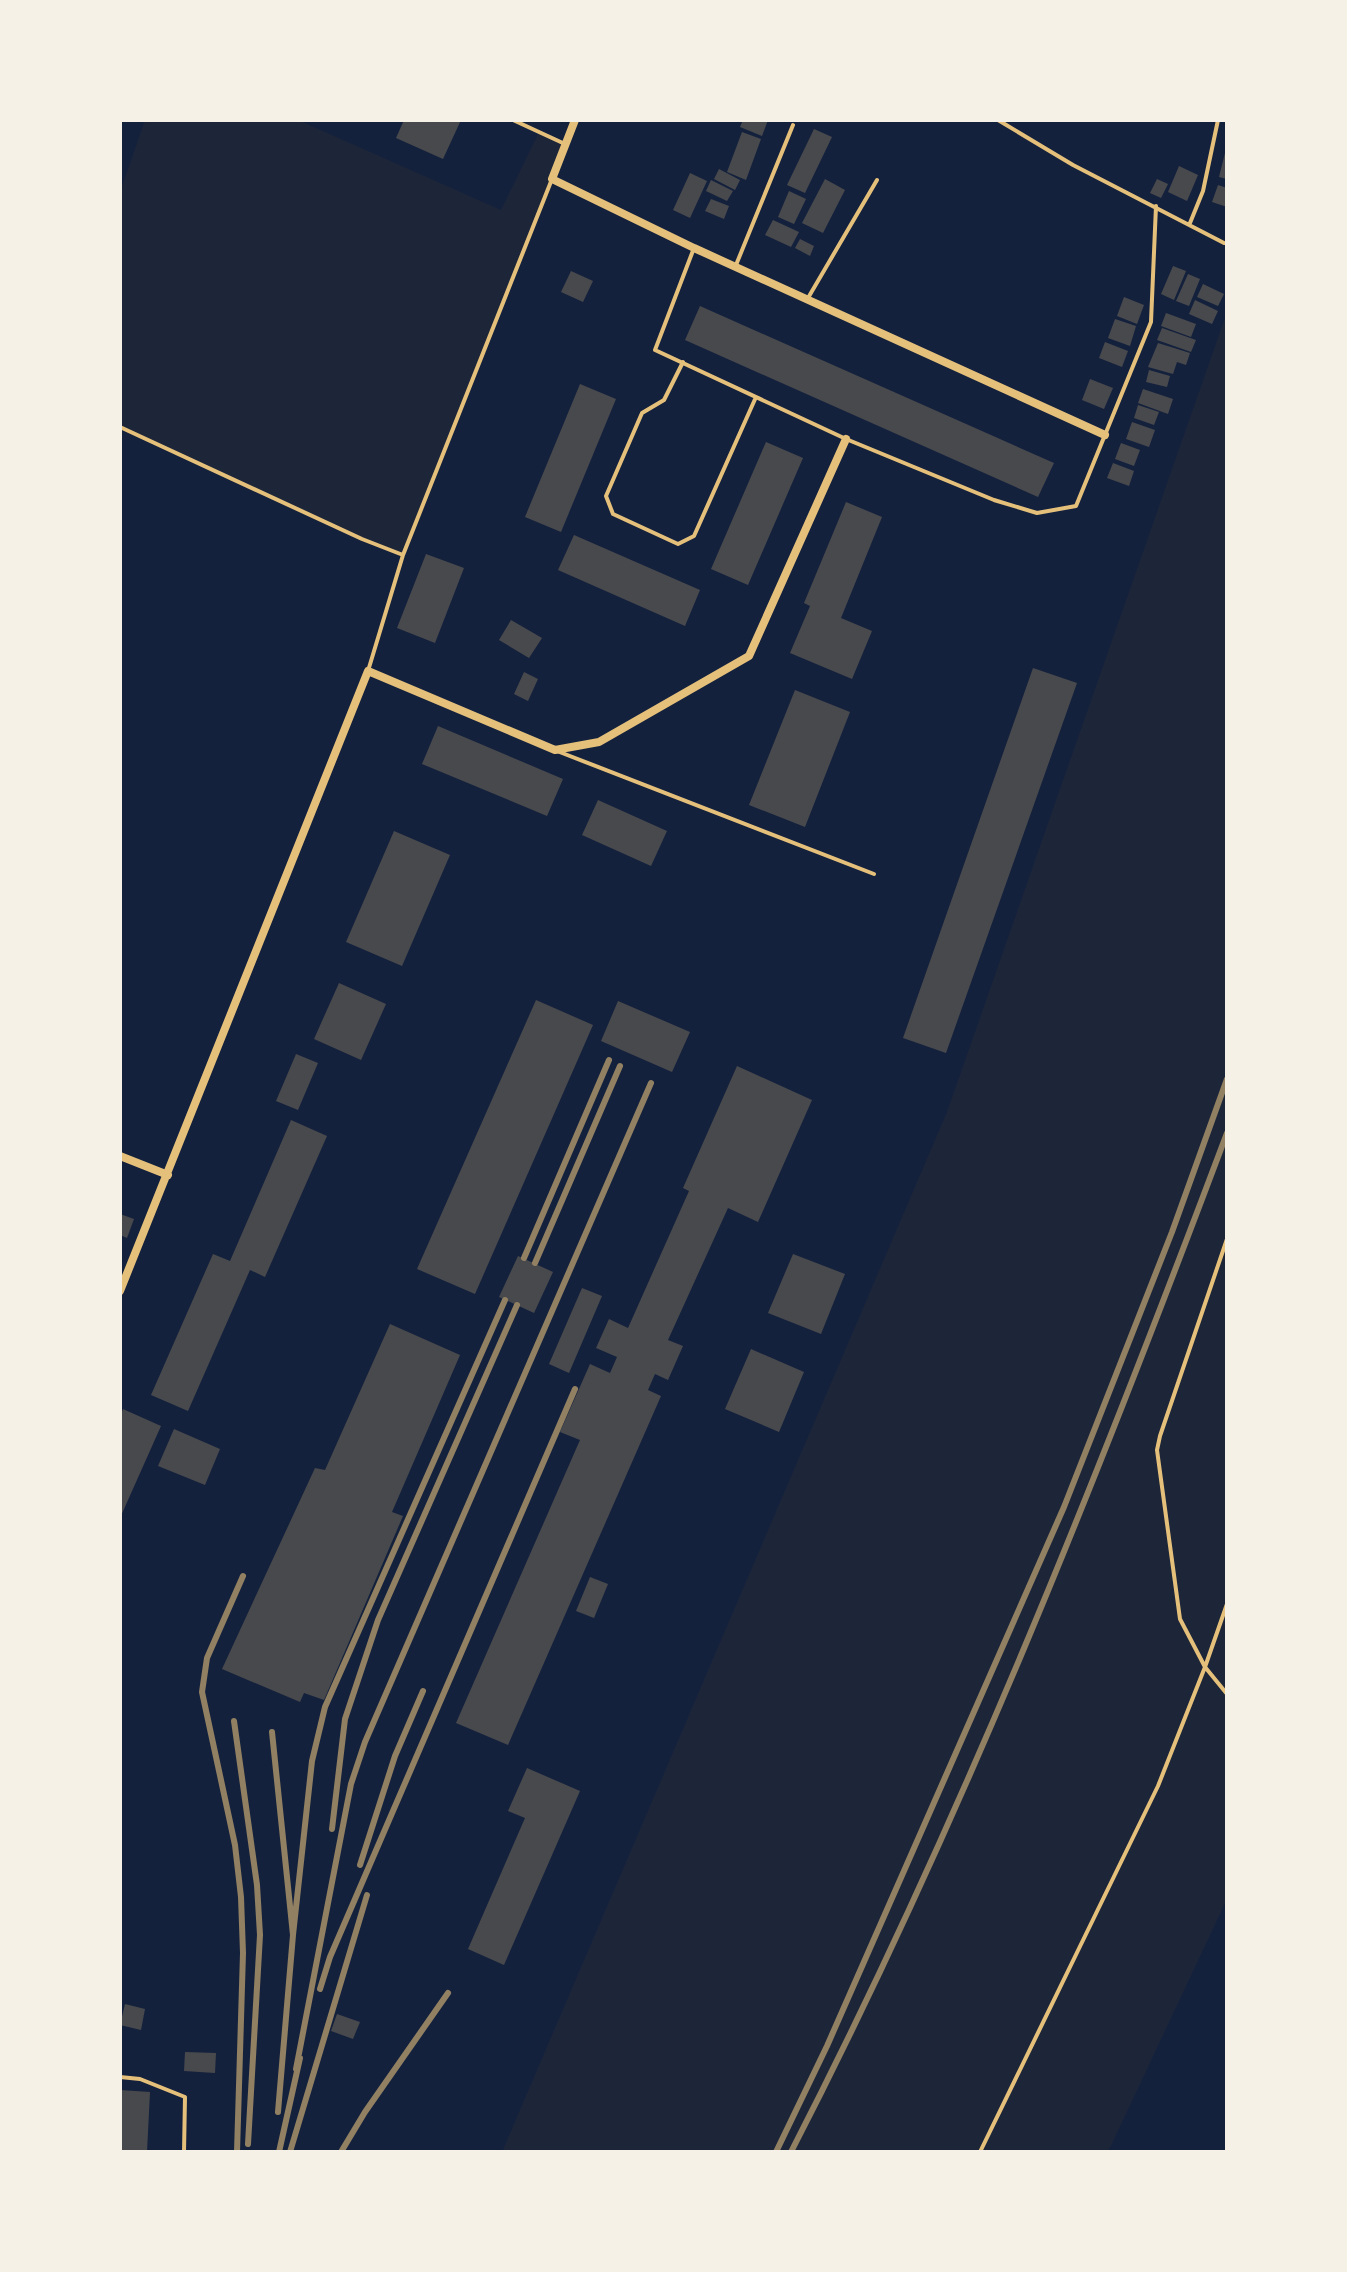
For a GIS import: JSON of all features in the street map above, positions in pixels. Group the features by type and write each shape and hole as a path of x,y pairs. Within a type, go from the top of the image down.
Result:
{"street":[{"path":"575,120 552,179 735,267 1105,435"},
{"path":"120,1291 368,671 555,750 599,742 749,656 846,439"},
{"path":"120,1156 168,1175"}],"lane":[{"path":"513,120 565,144"},
{"path":"998,120 1073,165 1224,243"},
{"path":"1190,223 1203,191 1218,120"},
{"path":"735,267 793,125"},
{"path":"368,671 403,555 552,179"},
{"path":"807,300 877,180"},
{"path":"694,248 655,350 846,439 994,500 1037,513 1076,506 1151,322 1156,206"},
{"path":"683,362 664,400 642,413 606,496 613,514 678,544 694,536 756,397"},
{"path":"120,427 403,555"},
{"path":"555,750 874,874"},
{"path":"120,2077 140,2079 185,2097 184,2152"}],"path":[{"path":"1227,1239 1157,1450 1180,1619 1205,1667 1227,1694"},
{"path":"980,2152 1158,1786 1227,1604"}],"shaded area":[{"path":"145,120 298,120 501,210 539,132 565,144 403,555 120,427 120,192"},
{"path":"1227,312 1227,1899 1108,2152 502,2152 947,1112"}],"building":[{"path":"404,120 461,120 443,159 396,138"},
{"path":"743,120 768,120 762,136 740,127"},
{"path":"814,129 832,137 805,193 787,185"},
{"path":"742,132 761,139 746,180 727,172"},
{"path":"1227,154 1227,179 1219,177"},
{"path":"1179,166 1198,175 1187,201 1168,192"},
{"path":"719,169 740,180 735,190 714,179"},
{"path":"690,173 707,181 690,218 673,210"},
{"path":"825,179 845,190 823,233 802,223"},
{"path":"1157,179 1168,184 1161,198 1150,193"},
{"path":"711,180 733,191 727,201 706,191"},
{"path":"1218,185 1227,188 1227,207 1212,202"},
{"path":"789,191 806,199 794,224 778,217"},
{"path":"711,199 729,206 724,219 705,211"},
{"path":"773,220 799,232 791,247 765,235"},
{"path":"800,239 814,246 810,256 795,248"},
{"path":"1173,266 1186,271 1174,300 1161,294"},
{"path":"571,271 593,281 583,302 561,292"},
{"path":"1188,274 1200,279 1189,306 1176,301"},
{"path":"1203,284 1224,294 1218,306 1197,297"},
{"path":"1124,297 1144,305 1137,324 1117,316"},
{"path":"1195,300 1218,311 1212,324 1189,314"},
{"path":"700,306 1054,463 1038,497 685,340"},
{"path":"1166,313 1196,324 1191,337 1161,326"},
{"path":"1115,319 1136,326 1130,346 1108,338"},
{"path":"1162,328 1196,340 1191,352 1157,340"},
{"path":"1105,342 1128,351 1122,367 1099,358"},
{"path":"1158,343 1190,353 1186,365 1177,362 1173,374 1148,367"},
{"path":"1149,370 1170,376 1167,387 1146,382"},
{"path":"1090,379 1113,388 1104,409 1082,400"},
{"path":"580,384 616,399 561,532 525,517"},
{"path":"1143,389 1173,399 1168,414 1138,403"},
{"path":"1138,405 1159,412 1154,425 1134,418"},
{"path":"1132,422 1155,430 1149,447 1126,439"},
{"path":"766,442 803,458 748,585 711,569"},
{"path":"1121,443 1140,450 1134,466 1115,459"},
{"path":"1113,463 1134,471 1129,486 1107,478"},
{"path":"846,502 882,517 841,618 872,631 852,679 790,653 810,606 804,603"},
{"path":"574,535 700,590 685,626 558,570"},
{"path":"426,554 464,568 435,643 397,628"},
{"path":"511,620 542,638 529,658 499,640"},
{"path":"1033,668 1077,683 946,1053 903,1038"},
{"path":"524,672 538,679 528,701 514,694"},
{"path":"795,690 850,712 805,827 749,805"},
{"path":"438,726 563,779 547,816 422,764"},
{"path":"598,800 667,831 651,866 582,835"},
{"path":"394,831 450,855 402,966 346,942"},
{"path":"339,983 386,1004 361,1060 314,1039"},
{"path":"536,1000 593,1025 475,1294 417,1269"},
{"path":"618,1001 690,1032 672,1072 601,1041"},
{"path":"296,1054 318,1063 298,1110 276,1101"},
{"path":"737,1066 812,1100 758,1222 728,1208 668,1340 683,1346 668,1380 655,1374 648,1390 661,1396 508,1745 456,1723 580,1440 560,1432 590,1364 610,1373 617,1357 596,1348 609,1319 628,1328 689,1191 683,1188"},
{"path":"291,1120 327,1136 265,1277 250,1270 188,1411 151,1395 213,1254 230,1261"},
{"path":"120,1214 134,1219 127,1238 120,1235"},
{"path":"793,1254 845,1274 821,1334 768,1313"},
{"path":"518,1256 553,1272 534,1313 499,1297"},
{"path":"582,1288 602,1296 569,1373 549,1364"},
{"path":"390,1324 460,1355 392,1512 403,1516 324,1700 304,1693 300,1702 222,1669 315,1468 325,1470"},
{"path":"751,1349 804,1372 779,1432 725,1409"},
{"path":"123,1409 161,1426 120,1518 120,1417"},
{"path":"174,1429 220,1449 205,1485 158,1466"},
{"path":"590,1577 608,1584 594,1618 576,1611"},
{"path":"527,1768 580,1791 504,1965 468,1949 525,1818 508,1811"},
{"path":"125,2004 145,2009 141,2030 120,2025"},
{"path":"337,2014 360,2022 353,2039 331,2031"},
{"path":"185,2052 216,2053 215,2073 184,2071"},
{"path":"120,2090 150,2092 147,2152 120,2152"}],"railway":[{"path":"524,1258 609,1060"},
{"path":"535,1263 620,1066"},
{"path":"776,2152 827,2046 1064,1507 1172,1232 1227,1079"},
{"path":"296,2069 351,1784 365,1742 651,1083"},
{"path":"791,2152 912,1903 1024,1649 1128,1392 1227,1133"},
{"path":"293,1935 312,1761 325,1707 505,1300"},
{"path":"332,1829 345,1719 378,1620 517,1305"},
{"path":"320,1989 330,1957 575,1389"},
{"path":"237,2152 243,1953 241,1897 235,1845 202,1692 207,1658 243,1576"},
{"path":"360,1865 395,1756 423,1691"},
{"path":"234,1721 257,1885 260,1935 248,2144"},
{"path":"272,1732 293,1935 278,2112"},
{"path":"290,2152 367,1895"},
{"path":"341,2152 365,2112 448,1993"},
{"path":"279,2152 300,2058"}]}
